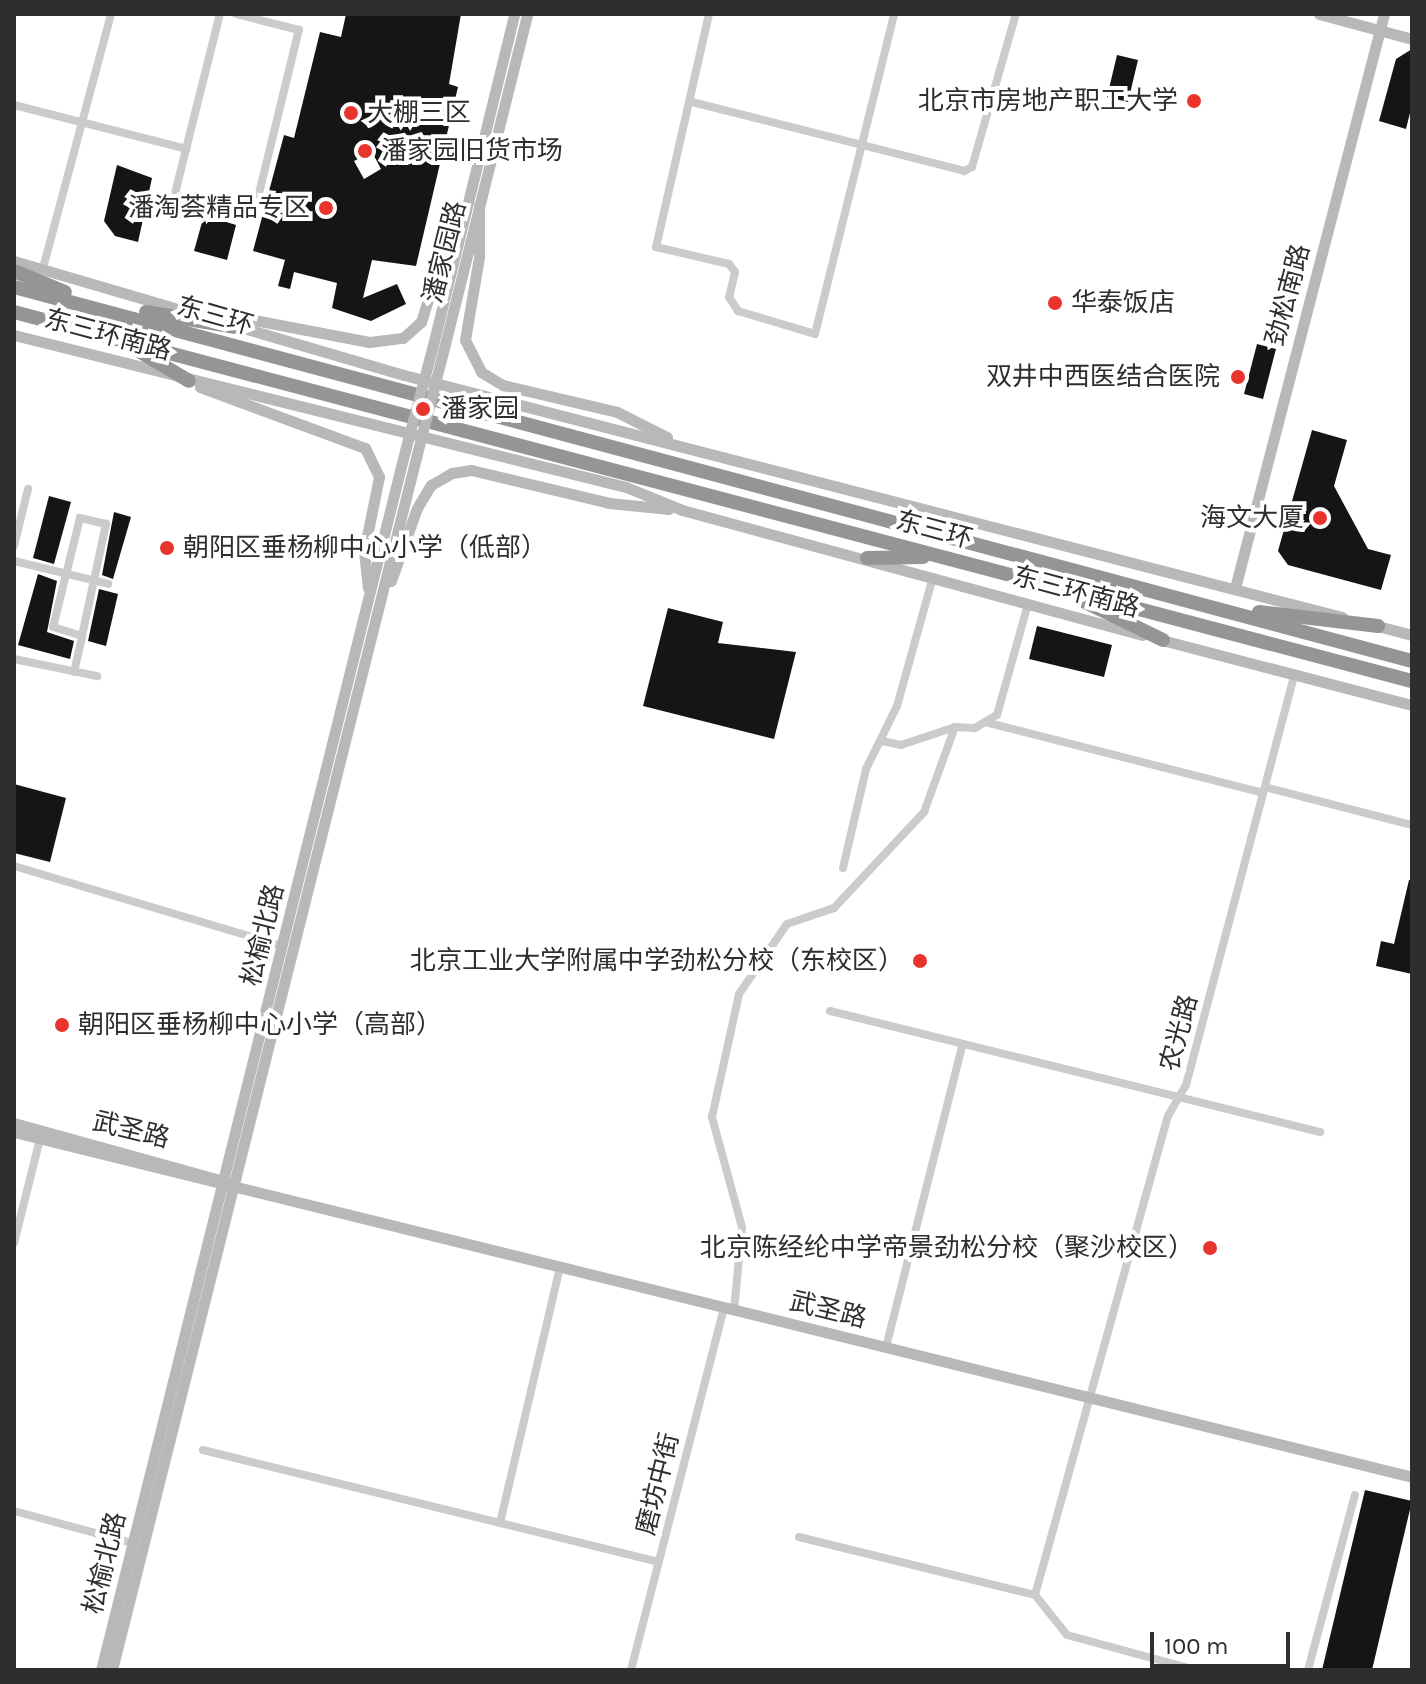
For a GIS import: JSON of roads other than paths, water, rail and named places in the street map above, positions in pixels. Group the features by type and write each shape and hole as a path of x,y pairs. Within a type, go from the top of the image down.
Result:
{"highway":[{"path":"14,271 86,304"},
{"name":"东三环","path":"14,287 86,304 402,395 1412,661"},
{"path":"118,313 137,310 236,327"},
{"name":"东三环","path":"14,312 1412,681"},
{"path":"14,319 55,323"},
{"path":"114,337 189,381"},
{"path":"867,558 939,556"},
{"path":"1054,586 1163,640"},
{"path":"1208,606 1378,626"}],"street":[{"path":"43,268 111,14"},
{"path":"220,14 174,198 253,218 299,30 236,14"},
{"name":"潘家园路","path":"438,351 466,211 514,14"},
{"name":"潘家园路","path":"438,351 527,14"},
{"path":"709,14 692,102 656,247 729,264 735,272 729,297 738,311 815,334 894,14"},
{"path":"692,102 955,170 972,167 1016,14"},
{"path":"1319,14 1412,39"},
{"name":"劲松南路","path":"1235,588 1384,14"},
{"path":"14,105 186,149"},
{"path":"479,205 479,257 465,340 481,372 503,385 617,412 686,446"},
{"path":"202,312 263,317 369,342 403,338 421,322 444,248 466,211"},
{"name":"东三环南路","path":"14,261 202,312 236,327 1412,635"},
{"name":"东三环南路","path":"14,335 189,381"},
{"name":"松榆北路","path":"101,1670 228,1183 438,351"},
{"path":"189,381 626,487 682,510"},
{"path":"189,381 221,400 335,432 365,448 379,477 364,551 375,597"},
{"path":"375,597 402,559 417,508 431,485 452,473 471,470 609,503 682,510"},
{"path":"14,546 28,489"},
{"name":"东三环南路","path":"682,510 1412,705"},
{"path":"74,672 82,636 106,524 80,518 53,627 82,636"},
{"path":"14,561 108,584"},
{"path":"843,868 866,769 882,741 933,577"},
{"name":"松榆北路","path":"112,1670 283,946 375,597"},
{"path":"882,741 901,745 955,727 985,722 997,715 1028,604"},
{"path":"14,659 97,676"},
{"name":"农光路","path":"1035,1595 1177,1101 1294,675"},
{"path":"985,722 1412,825"},
{"name":"磨坊中街","path":"631,1670 729,1308 742,1227 712,1117 739,994 787,924 834,908 924,812 955,727"},
{"path":"14,866 283,946"},
{"path":"830,1011 1177,1101 1320,1132"},
{"path":"886,1347 962,1046"},
{"name":"武圣路","path":"14,1123 228,1183"},
{"name":"武圣路","path":"14,1132 1412,1477"},
{"path":"14,1243 40,1139"},
{"path":"500,1523 560,1267"},
{"path":"203,1450 658,1562"},
{"path":"1308,1670 1355,1495"},
{"path":"14,1511 133,1543"},
{"path":"799,1537 1035,1595 1067,1635 1196,1670"}],"place":[{"name":"北京市房地产职工大学","path":"1194,101"},
{"name":"大棚三区","path":"351,113"},
{"name":"潘家园旧货市场","path":"365,151"},
{"name":"潘淘荟精品专区","path":"326,208"},
{"name":"华泰饭店","path":"1055,303"},
{"name":"双井中西医结合医院","path":"1238,377"},
{"name":"潘家园","path":"423,409"},
{"name":"海文大厦","path":"1320,518"},
{"name":"朝阳区垂杨柳中心小学（低部）","path":"167,548"},
{"name":"北京工业大学附属中学劲松分校（东校区）","path":"920,961"},
{"name":"朝阳区垂杨柳中心小学（高部）","path":"62,1025"},
{"name":"北京陈经纶中学帝景劲松分校（聚沙校区）","path":"1210,1248"}]}
